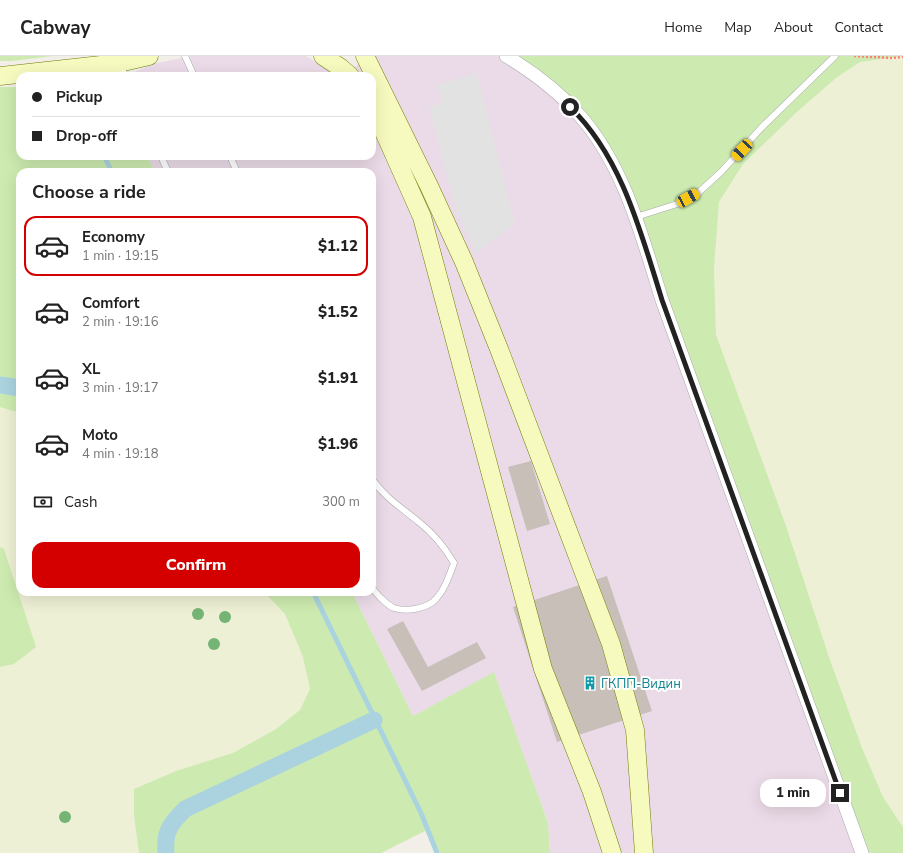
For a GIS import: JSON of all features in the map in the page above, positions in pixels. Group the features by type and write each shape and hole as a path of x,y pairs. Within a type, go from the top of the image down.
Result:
{"street":[{"path":"70,72 122,69 149,56"},
{"path":"322,56 346,72"},
{"path":"365,56 373,72"},
{"path":"506,56 548,85 581,117 603,148 636,217 662,300 862,853"},
{"path":"0,76 16,75"},
{"path":"376,78 429,186 464,262 499,349 611,644 635,730 644,853"},
{"path":"376,114 422,217 543,670 592,792 612,853"}],"lane":[{"path":"186,56 192,72"},
{"path":"636,217 677,204 699,192 721,172 762,128 836,56"},
{"path":"376,486 397,506 421,523 443,545 454,563 446,584 435,600 416,609 394,608 376,594"}],"path":[{"path":"854,56 892,58 903,57"}],"shaded area":[{"path":"191,56 306,56 331,72 135,72 152,64"},
{"path":"365,56 506,56 581,117 617,175 862,853 550,853 548,823 494,673 413,716 354,596 376,596 376,168 153,168 149,160 376,160 376,72 348,72 366,59"},
{"path":"477,73 515,224 476,253 456,210 429,108 443,101 435,86"}],"green space":[{"path":"0,56 53,56 0,61"},
{"path":"506,56 903,56 860,62 836,78 798,111 743,164 719,202 714,268 716,335 785,523 829,657 862,748 883,797 903,827 903,853 862,853 636,217 581,117"},
{"path":"903,57 903,827 883,797 862,748 829,657 785,523 716,335 714,268 719,202 743,164 798,111 836,78 860,62"},
{"path":"0,87 16,87 16,160 149,160 153,168 16,168 16,412 0,407"},
{"path":"0,407 16,412 16,596 268,596 285,614 303,657 310,689 300,710 276,729 233,753 176,771 134,789 134,816 139,853 0,853"},
{"path":"0,547 4,549 16,586 16,596 19,596 36,647 14,664 0,667"},
{"path":"268,596 354,596 413,716 494,672 548,823 550,853 437,853 427,830 381,853 139,853 134,816 134,789 176,771 233,753 276,729 300,710 310,689 303,657 285,614"}],"building":[{"path":"531,461 550,524 527,531 508,467"},
{"name":"ГКПП-Видин","path":"607,576 652,711 557,742 513,607"},
{"path":"403,621 428,667 477,642 486,658 422,691 387,629"}],"waterway":[{"path":"106,160 110,168"},
{"path":"0,385 16,387"},
{"path":"315,596 421,813 437,853"},
{"path":"166,853 166,839 169,829 175,819 185,809 374,720"}],"place":[{"name":"ГКПП-Видин","path":"590,683"}],"route":[{"path":"570,107 581,117 603,148 636,217 662,300 840,793"}]}
